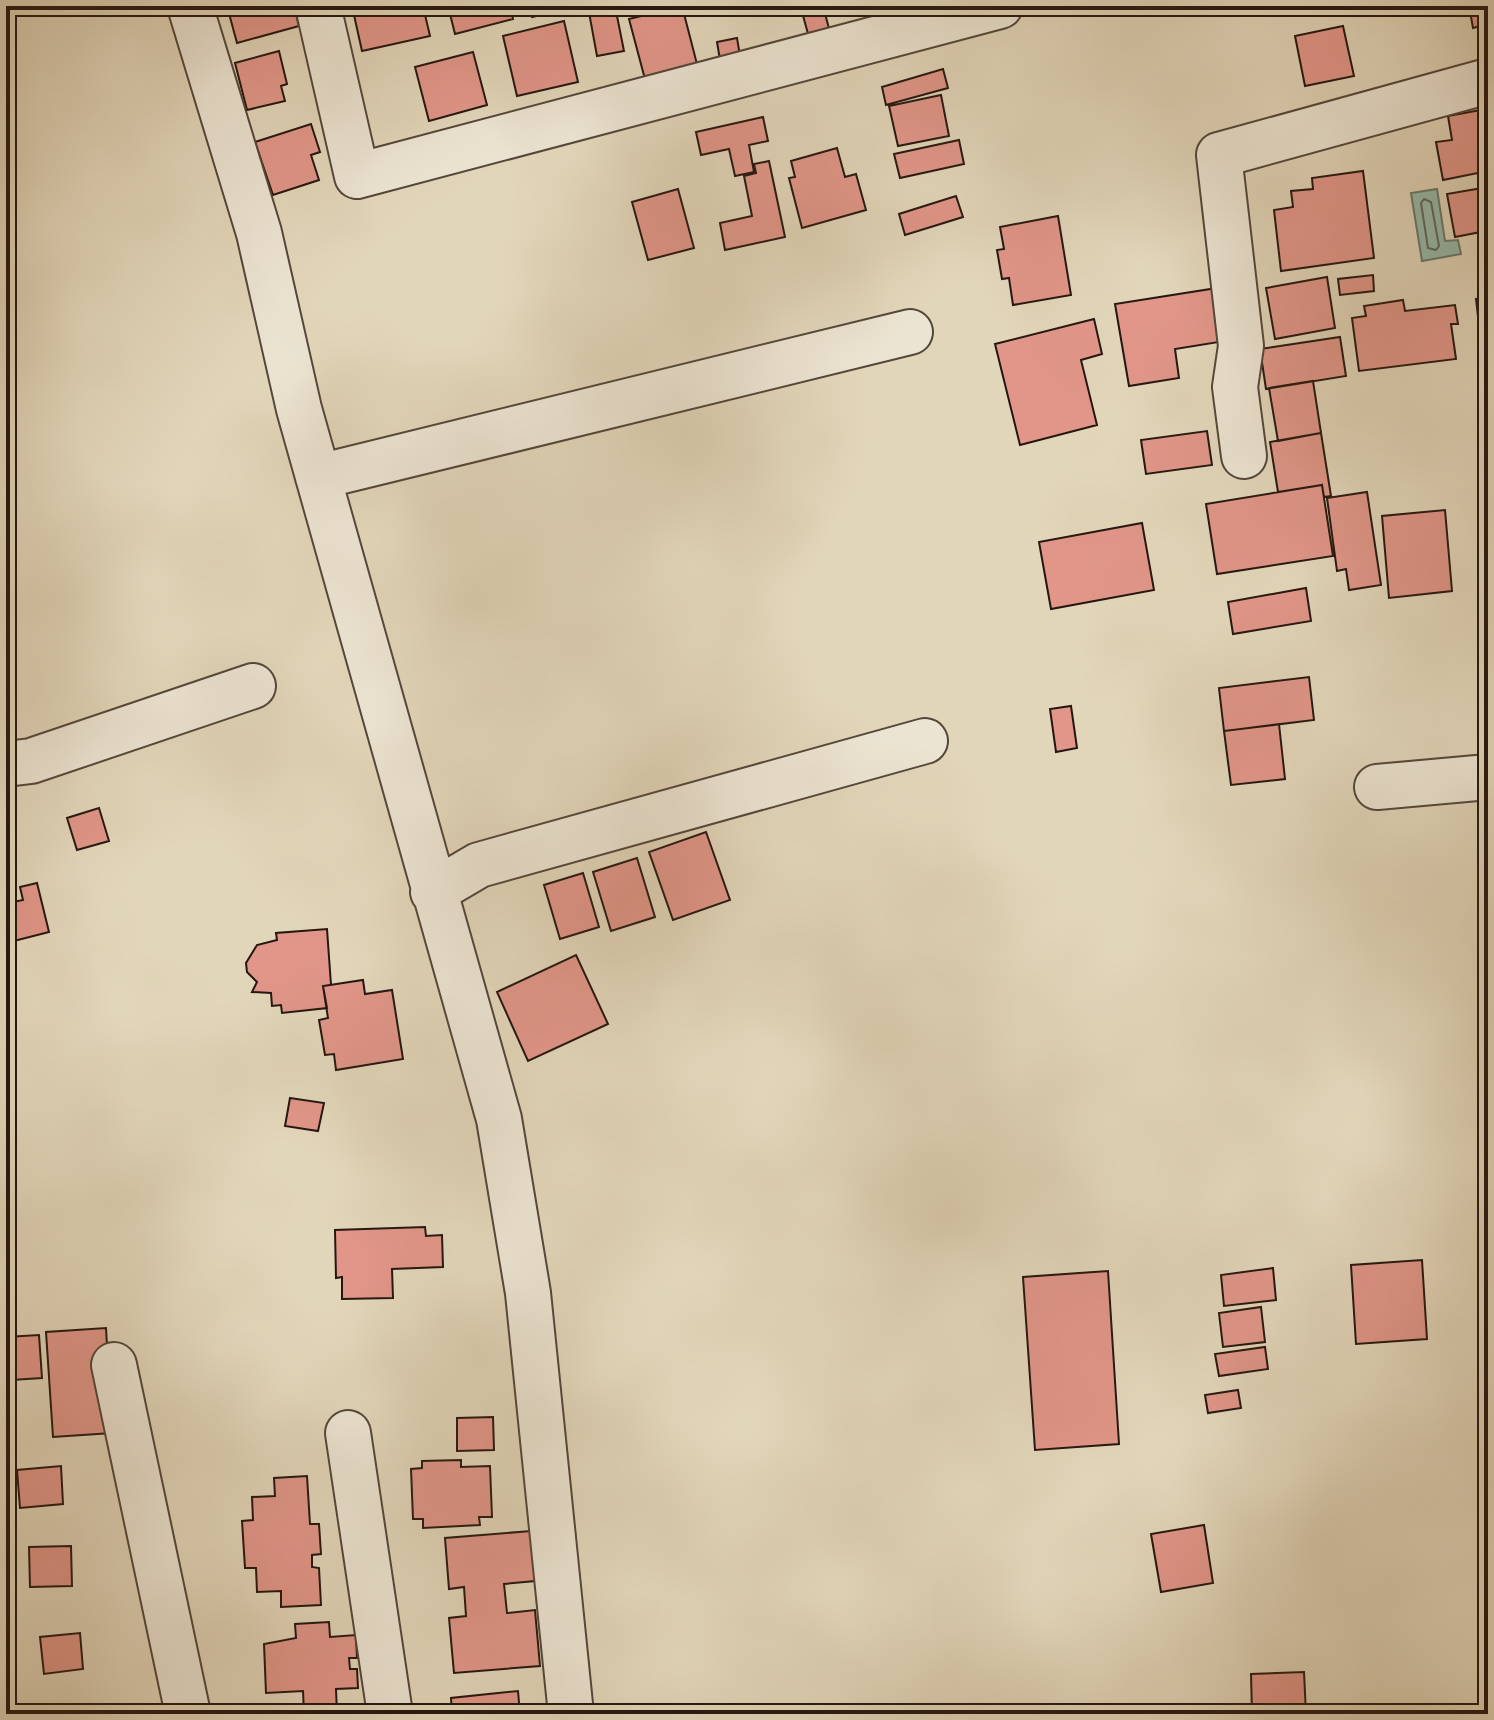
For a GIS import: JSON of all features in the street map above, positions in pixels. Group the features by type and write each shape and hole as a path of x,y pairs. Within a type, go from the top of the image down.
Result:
{"street":[{"path":"190,6 259,233 318,477 499,1119 528,1293 571,1714"},
{"path":"318,6 357,176 1000,6"},
{"path":"1244,456 1235,387 1241,346 1219,155 1488,81"},
{"path":"318,477 910,332"},
{"path":"6,764 31,761 253,686"},
{"path":"433,892 479,865 925,741"},
{"path":"1377,787 1488,777"},
{"path":"114,1365 188,1714"},
{"path":"348,1433 390,1714"}],"water":[{"path":"1437,189 1445,241 1458,240 1461,254 1422,261 1411,193"}],"building":[{"path":"227,6 294,6 299,26 237,43"},
{"path":"352,6 423,6 430,36 362,51"},
{"path":"448,6 510,6 513,19 455,34"},
{"path":"529,6 566,6 567,9 532,17"},
{"path":"615,6 624,51 597,56 588,7"},
{"path":"682,6 698,68 646,83 629,19"},
{"path":"823,6 831,36 810,41 802,12"},
{"path":"1469,6 1488,6 1488,39 1485,25 1473,28"},
{"path":"564,21 578,82 517,96 503,36"},
{"path":"1343,26 1354,76 1305,86 1295,36"},
{"path":"737,38 741,62 721,66 717,42"},
{"path":"279,51 287,84 281,86 285,101 247,110 235,63"},
{"path":"473,52 487,105 429,121 415,67"},
{"path":"943,69 948,88 886,105 882,87"},
{"path":"941,95 949,136 898,146 889,106"},
{"path":"1486,109 1488,171 1443,180 1436,142 1452,140 1448,116"},
{"path":"763,117 768,141 749,145 754,172 735,176 729,149 701,155 696,132"},
{"path":"311,124 320,152 311,155 319,180 273,195 255,142"},
{"path":"959,140 964,164 900,178 894,154"},
{"path":"837,148 845,177 856,174 866,210 802,228 789,178 795,177 791,161"},
{"path":"769,161 785,237 725,250 720,223 752,216 744,176 756,173 754,164"},
{"path":"1363,171 1374,258 1281,271 1274,210 1293,207 1291,191 1313,189 1312,178"},
{"path":"1488,187 1488,238 1486,231 1455,237 1447,194"},
{"path":"678,189 694,248 648,260 632,202"},
{"path":"956,196 963,217 905,235 899,214"},
{"path":"1058,216 1071,295 1013,305 1009,278 1002,279 997,250 1004,249 1000,227"},
{"path":"1373,275 1374,291 1340,295 1338,279"},
{"path":"1327,277 1335,328 1275,339 1266,288"},
{"path":"1217,288 1225,341 1175,349 1179,378 1129,386 1115,304"},
{"path":"1488,298 1488,352 1482,352 1476,299"},
{"path":"1403,300 1405,311 1455,305 1458,324 1451,324 1456,359 1359,371 1352,318 1366,316 1364,306"},
{"path":"1094,319 1102,354 1081,360 1097,425 1020,445 995,344"},
{"path":"1340,337 1346,376 1266,389 1260,349"},
{"path":"1313,381 1321,433 1278,441 1269,388"},
{"path":"1207,431 1212,465 1146,474 1141,440"},
{"path":"1321,433 1331,496 1324,497 1322,485 1278,492 1270,442"},
{"path":"1322,485 1333,556 1217,574 1206,504"},
{"path":"1367,492 1381,585 1349,590 1346,569 1337,571 1327,498"},
{"path":"1445,510 1452,591 1389,598 1382,516"},
{"path":"1142,523 1154,590 1051,609 1039,542"},
{"path":"1306,588 1311,621 1233,634 1228,602"},
{"path":"1309,677 1314,720 1224,731 1219,688"},
{"path":"1071,706 1077,748 1056,752 1050,709"},
{"path":"1279,724 1285,779 1231,785 1224,731"},
{"path":"99,808 109,841 77,850 67,818"},
{"path":"706,832 730,900 673,920 649,852"},
{"path":"637,858 655,917 611,931 593,872"},
{"path":"583,873 599,927 560,939 544,885"},
{"path":"37,883 49,932 10,942 6,916 16,914 13,902 23,900 20,887"},
{"path":"327,929 331,985 323,986 327,1008 282,1013 281,1005 272,1006 271,993 252,992 257,982 247,972 246,963 257,945 277,940 276,933"},
{"path":"576,955 608,1024 528,1061 497,992"},
{"path":"363,980 365,994 392,990 403,1059 336,1070 334,1054 325,1055 319,1020 328,1018 323,986"},
{"path":"290,1098 324,1103 318,1131 285,1126"},
{"path":"425,1227 426,1236 442,1235 443,1267 392,1269 393,1298 342,1299 342,1277 336,1278 335,1230"},
{"path":"1422,1260 1427,1339 1356,1344 1351,1265"},
{"path":"1273,1268 1276,1300 1224,1306 1221,1275"},
{"path":"1108,1271 1119,1444 1035,1450 1023,1277"},
{"path":"1261,1307 1265,1342 1223,1347 1219,1313"},
{"path":"106,1328 112,1433 53,1437 46,1332"},
{"path":"39,1335 42,1378 12,1380 12,1371 6,1371 6,1337"},
{"path":"1265,1347 1268,1369 1219,1376 1215,1354"},
{"path":"1238,1390 1241,1408 1208,1413 1205,1395"},
{"path":"493,1417 494,1450 457,1451 457,1418"},
{"path":"461,1460 461,1467 490,1466 492,1517 479,1517 480,1525 423,1528 423,1519 413,1519 411,1469 422,1468 422,1461"},
{"path":"61,1466 63,1504 20,1508 17,1470"},
{"path":"307,1476 310,1524 319,1524 321,1554 312,1555 312,1567 319,1568 321,1605 281,1607 281,1591 257,1592 256,1568 245,1568 242,1521 253,1520 252,1497 275,1496 274,1478"},
{"path":"1204,1525 1213,1583 1161,1592 1151,1534"},
{"path":"531,1531 535,1581 504,1584 507,1613 535,1610 540,1666 454,1673 449,1618 466,1616 464,1587 449,1589 445,1538"},
{"path":"71,1546 72,1586 30,1587 29,1547"},
{"path":"329,1622 330,1637 356,1635 357,1658 349,1658 350,1669 357,1669 358,1688 336,1689 337,1714 304,1714 303,1691 266,1693 264,1644 296,1638 295,1624"},
{"path":"80,1633 83,1669 44,1674 40,1637"},
{"path":"1304,1672 1306,1714 1252,1714 1251,1674"},
{"path":"518,1691 520,1714 452,1714 451,1698"},
{"path":"88,1709 89,1714 45,1714"}]}
